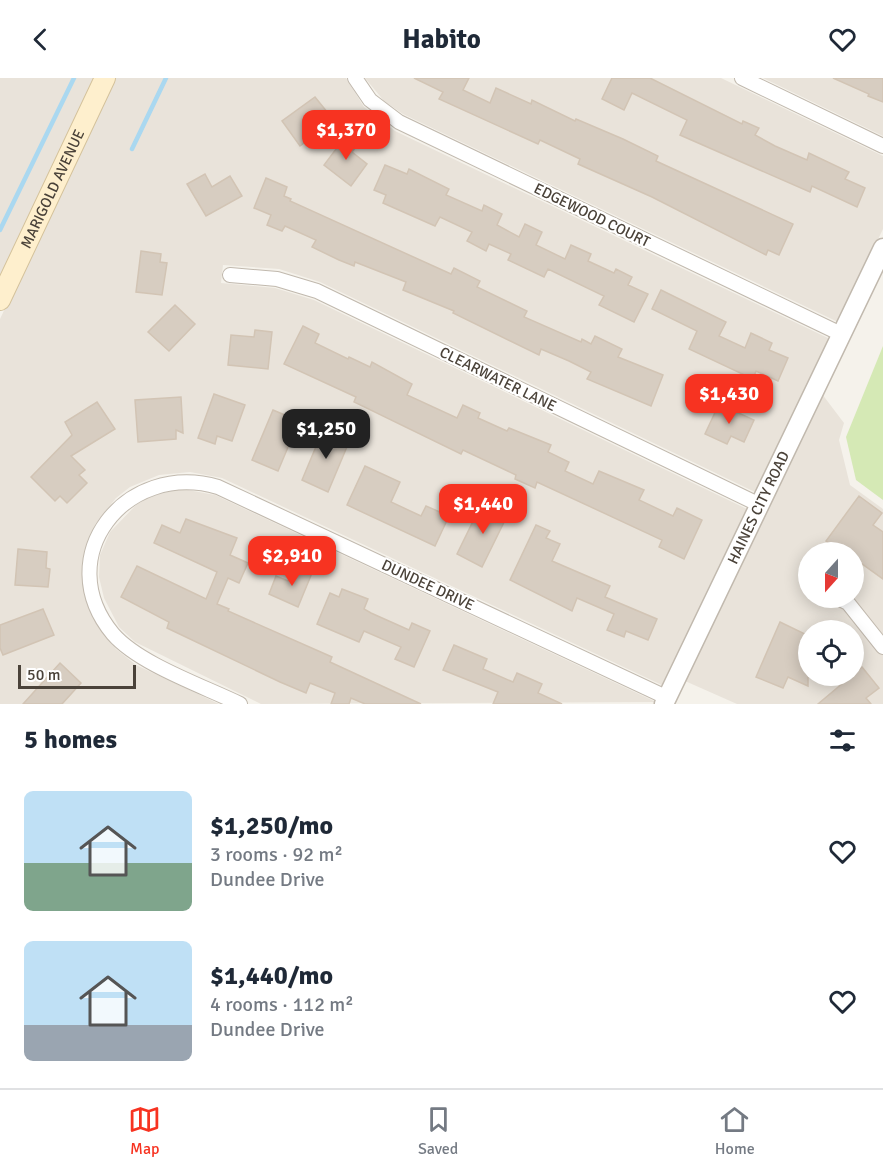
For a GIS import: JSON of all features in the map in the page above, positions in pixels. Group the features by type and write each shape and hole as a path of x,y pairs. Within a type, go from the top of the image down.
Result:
{"main road":[{"name":"MARIGOLD AVENUE","path":"0,300 105,78"}],"street":[{"name":"EDGEWOOD COURT","path":"355,78 370,100 399,122 841,334"},
{"path":"742,78 883,146"},
{"name":"HAINES CITY ROAD","path":"666,701 883,248"},
{"name":"CLEARWATER LANE","path":"230,275 277,279 317,291 760,505"},
{"name":"DUNDEE DRIVE","path":"240,704 140,656 113,633 100,613 91,578 92,554 96,540 103,527 122,504 146,489 175,481 197,482 218,487 666,701"},
{"path":"852,608 883,647"}],"shaded area":[{"path":"0,78 97,78 0,281"},
{"path":"115,78 346,78 364,107 395,131 830,339 757,493 320,282 279,269 223,265 221,283 275,288 314,300 749,510 664,686 222,478 190,472 159,475 130,487 116,498 96,523 89,538 84,552 83,580 93,618 116,649 136,665 219,704 0,704 0,319"},
{"path":"365,78 721,78 883,156 883,229 838,322 403,114 384,101"},
{"path":"763,78 883,78 883,136"},
{"path":"822,394 844,423 839,440 850,485 883,509 883,704 737,704 685,681"},
{"path":"175,490 215,495 656,702 261,704 135,642 119,627 104,598 99,577 100,555 110,532 137,504 149,497"}],"green space":[{"path":"883,346 883,500 856,480 846,437"}],"building":[{"path":"414,78 469,78 463,90 490,103 496,88 531,104 532,100 575,121 576,119 623,139 658,156 656,161 793,224 779,255 768,250 766,255 652,197 578,164 580,159 540,140 538,144 439,99 443,92"},
{"path":"612,78 650,78 742,124 743,121 759,128 755,135 775,146 807,160 809,153 849,172 845,179 865,188 857,207 812,186 810,192 680,135 687,120 632,93 624,110 602,99"},
{"path":"833,78 883,78 883,102 868,96 869,94"},
{"path":"315,97 328,113 319,119 325,127 300,146 282,121"},
{"path":"348,133 360,142 352,152 367,164 351,186 324,165"},
{"path":"385,165 407,174 409,169 449,189 446,195 482,211 484,205 502,214 497,225 519,237 525,224 542,232 536,245 565,259 571,245 591,254 588,261 614,273 616,269 632,277 628,285 648,294 634,322 599,305 604,296 548,269 544,277 508,260 511,254 489,244 486,251 467,241 472,232 440,217 435,226 383,203 386,195 374,190"},
{"path":"205,174 212,187 230,176 242,196 206,216 187,184"},
{"path":"266,178 287,187 284,196 291,199 290,201 451,274 454,268 480,281 477,287 527,311 524,317 581,342 582,339 591,344 595,336 622,349 618,357 663,375 651,406 587,379 591,372 569,361 541,349 539,355 453,313 454,311 403,290 406,282 355,262 354,266 339,260 312,247 316,240 285,226 282,231 267,225 271,215 254,208"},
{"path":"141,251 161,254 160,262 167,263 162,295 136,292"},
{"path":"661,290 726,322 719,336 745,348 751,333 772,343 769,350 788,358 778,381 756,371 753,379 689,349 697,331 652,309"},
{"path":"175,305 195,324 169,351 148,332"},
{"path":"303,326 319,334 315,343 370,367 372,362 412,384 407,395 457,418 463,405 480,413 478,418 507,431 509,428 551,445 548,452 569,462 565,471 593,484 599,471 644,490 639,500 673,516 677,508 702,520 684,559 659,547 662,540 537,482 535,488 515,479 516,475 463,450 461,454 354,402 356,397 284,364"},
{"path":"255,330 272,332 268,369 228,365 231,335 254,337"},
{"path":"214,394 245,405 232,441 217,436 215,444 198,438"},
{"path":"181,397 183,433 176,430 176,439 138,442 135,400"},
{"path":"97,402 115,429 71,456 85,470 79,475 87,483 67,503 60,496 55,501 31,477 72,435 65,422"},
{"path":"719,404 754,420 744,442 731,436 727,444 705,434"},
{"path":"273,410 299,421 278,471 252,460"},
{"path":"325,425 339,431 336,437 349,442 328,492 302,480"},
{"path":"365,466 400,482 391,502 421,516 426,506 449,516 435,546 347,505"},
{"path":"859,496 882,513 873,525 883,532 883,579 864,565 864,542 826,541"},
{"path":"481,505 495,512 498,507 509,512 482,567 457,554"},
{"path":"186,519 237,538 230,555 248,563 239,583 228,578 217,604 332,657 330,662 421,704 365,704 351,698 349,704 331,704 335,693 310,683 306,693 280,682 167,628 169,622 121,597 137,566 206,599 217,572 154,543 162,525 180,533"},
{"path":"536,525 550,531 546,538 560,544 552,561 610,586 605,597 657,619 648,640 626,631 624,637 607,630 614,614 577,598 572,611 510,580"},
{"path":"18,549 47,552 46,568 50,569 48,587 15,585"},
{"path":"294,566 312,573 298,607 269,594 276,576 288,581"},
{"path":"342,589 368,599 364,609 371,613 409,630 412,623 430,631 414,667 395,659 401,647 364,631 359,642 317,624 330,593 339,597"},
{"path":"43,609 54,635 3,655 0,648 0,625"},
{"path":"780,622 798,631 798,682 788,677 783,688 756,677"},
{"path":"454,645 487,659 483,669 513,682 517,673 542,684 538,693 562,704 493,704 498,692 443,670"},
{"path":"60,663 81,683 62,704 23,704"},
{"path":"864,669 879,688 866,698 871,704 818,704 839,686 864,686"}],"waterway":[{"path":"0,230 74,78"},
{"path":"132,149 166,78"}]}
